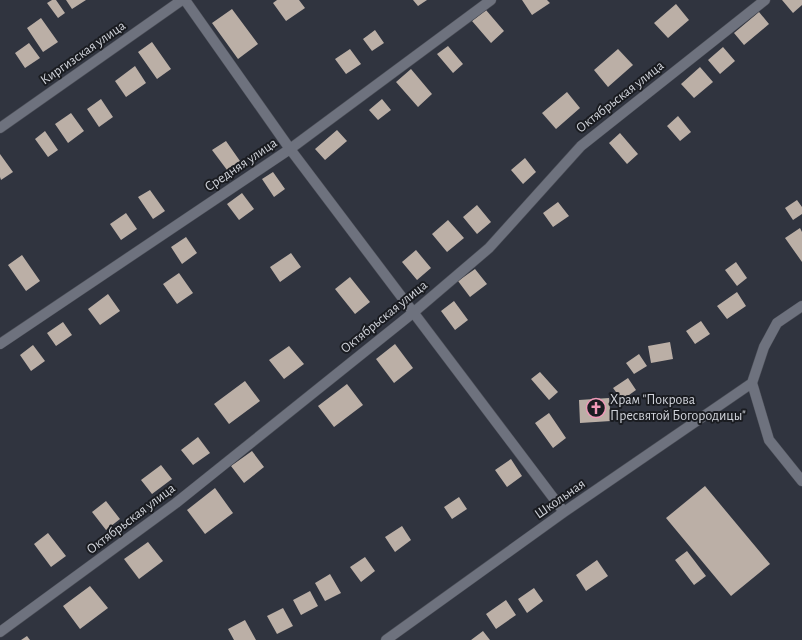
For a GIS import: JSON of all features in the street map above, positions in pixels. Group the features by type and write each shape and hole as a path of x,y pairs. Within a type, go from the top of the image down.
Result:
{"street":[{"name":"Киргизская улица","path":"0,128 184,0"},
{"path":"184,0 290,149 564,512"},
{"name":"Средняя улица","path":"0,344 290,149 490,0"},
{"name":"Октябрьская улица","path":"0,632 176,504 414,312 489,248 581,146 765,0"},
{"path":"802,306 778,323 764,347 752,383 769,440 802,481"},
{"name":"Школьная","path":"386,640 564,512 752,383"}],"building":[{"path":"52,0 56,0 65,13 58,18 47,3"},
{"path":"66,0 86,0 72,9"},
{"path":"277,0 299,0 305,8 286,21 273,3"},
{"path":"413,0 427,0 418,6"},
{"path":"522,0 547,0 550,3 532,15"},
{"path":"782,0 802,0 802,5 793,13"},
{"path":"676,4 689,20 668,38 654,23"},
{"path":"232,9 258,44 238,59 212,23"},
{"path":"486,10 504,31 491,43 472,21"},
{"path":"759,12 769,24 744,45 734,33"},
{"path":"41,18 58,42 43,52 27,28"},
{"path":"375,30 384,43 372,51 363,39"},
{"path":"152,42 171,69 157,79 138,52"},
{"path":"29,43 40,58 25,68 15,53"},
{"path":"448,46 463,64 453,73 437,54"},
{"path":"723,47 735,61 720,74 708,60"},
{"path":"350,49 361,64 346,74 335,59"},
{"path":"618,49 633,65 608,87 594,70"},
{"path":"135,66 146,83 126,97 115,81"},
{"path":"700,67 713,82 694,98 681,84"},
{"path":"411,69 432,94 418,107 396,82"},
{"path":"567,92 580,108 556,129 542,113"},
{"path":"101,99 113,117 99,127 87,109"},
{"path":"382,99 391,110 378,120 369,110"},
{"path":"71,113 84,131 68,143 55,124"},
{"path":"678,116 691,132 680,141 667,126"},
{"path":"337,130 347,141 325,160 315,149"},
{"path":"45,131 58,150 48,157 35,139"},
{"path":"620,133 638,154 627,164 609,143"},
{"path":"226,141 240,161 227,170 212,150"},
{"path":"0,154 13,172 1,180 0,177"},
{"path":"525,158 536,172 523,184 511,170"},
{"path":"273,172 285,189 274,197 262,179"},
{"path":"150,190 165,211 153,219 138,197"},
{"path":"242,193 254,209 239,220 227,204"},
{"path":"797,200 802,207 802,214 793,220 785,208"},
{"path":"558,202 569,216 553,227 543,213"},
{"path":"477,205 491,222 477,234 463,217"},
{"path":"126,213 137,229 121,240 110,224"},
{"path":"448,220 464,238 447,252 432,234"},
{"path":"800,228 802,232 802,262 785,238"},
{"path":"186,237 197,253 182,264 171,247"},
{"path":"416,250 431,268 417,280 402,262"},
{"path":"291,253 301,267 280,282 270,267"},
{"path":"22,255 40,281 26,291 8,265"},
{"path":"736,262 747,278 737,286 725,270"},
{"path":"475,269 487,284 470,297 458,281"},
{"path":"179,273 193,293 177,304 163,284"},
{"path":"350,277 370,302 355,314 335,289"},
{"path":"737,292 746,306 727,319 717,306"},
{"path":"108,294 120,311 100,325 88,309"},
{"path":"454,301 468,320 455,330 441,311"},
{"path":"701,321 710,334 695,344 686,331"},
{"path":"63,322 72,335 56,346 47,333"},
{"path":"670,342 673,359 651,363 648,346"},
{"path":"395,344 413,368 394,383 376,359"},
{"path":"33,345 45,361 31,371 20,355"},
{"path":"289,346 304,364 284,379 269,360"},
{"path":"639,354 647,366 634,374 626,363"},
{"path":"540,372 558,392 549,400 531,379"},
{"path":"628,378 636,390 622,400 613,388"},
{"path":"245,381 260,401 229,424 214,404"},
{"path":"347,384 363,405 334,427 318,406"},
{"path":"609,398 611,421 580,423 579,400"},
{"path":"549,413 566,438 553,448 535,423"},
{"path":"198,437 210,453 193,465 181,450"},
{"path":"252,451 264,467 244,483 231,466"},
{"path":"511,459 522,476 507,487 495,470"},
{"path":"161,465 172,479 152,494 141,480"},
{"path":"705,486 770,564 731,596 666,518"},
{"path":"215,488 233,513 205,534 187,510"},
{"path":"459,497 467,509 452,519 444,507"},
{"path":"106,501 120,519 106,530 92,512"},
{"path":"402,526 411,540 395,552 385,537"},
{"path":"48,533 66,556 51,567 34,544"},
{"path":"148,542 163,561 139,579 124,559"},
{"path":"687,551 706,576 694,585 675,560"},
{"path":"365,557 375,571 361,582 350,567"},
{"path":"597,560 608,576 586,591 576,575"},
{"path":"330,574 341,593 325,601 315,583"},
{"path":"90,586 108,608 80,629 63,606"},
{"path":"534,588 543,601 527,613 518,599"},
{"path":"310,591 318,606 301,615 293,600"},
{"path":"506,600 516,615 496,629 486,614"},
{"path":"283,608 293,626 277,634 267,616"},
{"path":"245,620 256,640 234,640 228,629"},
{"path":"483,631 490,640 471,640"},
{"path":"27,636 30,640 21,640"}],"place":[{"name":"Храм \"Покрова Пресвятой Богородицы\"","path":"596,408"}]}
